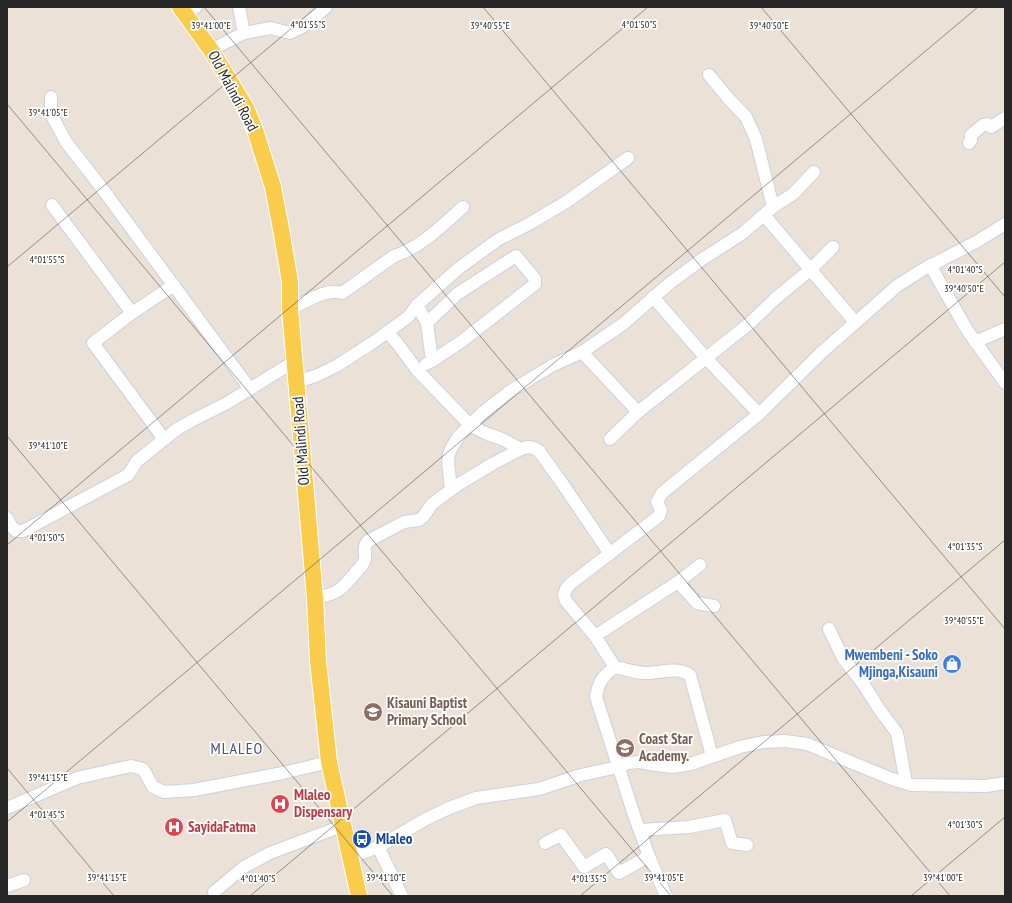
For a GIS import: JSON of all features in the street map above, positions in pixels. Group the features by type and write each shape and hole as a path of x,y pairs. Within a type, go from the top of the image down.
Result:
{"main road":[{"name":"Old Malindi Road","path":"187,9 246,108 255,130 273,187 290,282 290,309 297,382 318,662 329,762 342,826 359,896"}],"street":[{"path":"239,7 244,33"},
{"path":"211,50 244,33 271,28 290,32 304,26 326,7"},
{"path":"709,75 728,98 746,116 756,139 773,206"},
{"path":"51,97 51,114 66,142 101,186 250,389"},
{"path":"969,143 972,134 983,125 987,124 992,127 1005,118"},
{"path":"297,382 318,375 338,365 387,332 408,317 417,305 459,268 499,239 529,224 566,202 628,158"},
{"path":"451,490 448,461 449,454 459,436 481,414 510,392 553,365 582,352 623,324 670,283 701,260 743,233 773,206 793,194 814,172"},
{"path":"52,205 132,313"},
{"path":"290,309 325,293 336,291 342,293 394,256 403,253 436,231 463,207"},
{"path":"764,215 855,322"},
{"path":"712,756 690,675 684,671 670,670 646,673 615,667 595,636 566,602 564,595 566,589 570,584 659,516 660,510 657,502 662,494 759,414 855,322 897,286 930,265 976,242 1005,224"},
{"path":"610,439 638,412 750,323 776,298 810,270 833,247"},
{"path":"417,370 462,341 535,284 535,279 516,256 457,294 427,323"},
{"path":"930,265 968,330 1005,383"},
{"path":"164,439 93,343 132,313 174,285"},
{"path":"654,297 706,358 759,414"},
{"path":"417,305 427,323 432,361"},
{"path":"976,342 1005,329"},
{"path":"387,332 417,370 470,425 484,433 502,439 520,449"},
{"path":"582,352 638,412"},
{"path":"7,518 11,526 16,531 23,530 128,475 137,460 164,439 193,420 222,406 295,362"},
{"path":"314,598 329,595 340,590 348,582 361,567 365,559 365,544 404,522 419,520 423,517 432,504 451,490 494,462 520,449 528,447 539,451 610,554"},
{"path":"595,636 678,582 700,565"},
{"path":"678,582 697,603 714,606"},
{"path":"829,629 843,658 864,685 879,710 897,733 906,783"},
{"path":"615,667 606,674 598,684 596,697 618,767 649,856 666,896"},
{"path":"350,857 378,847 426,819 449,808 476,798 539,789 582,775 618,767 628,763 640,762 673,767 691,764 740,746 763,742 785,741 807,744 912,785 986,786 1005,783"},
{"path":"7,808 77,778 131,766 143,769 153,787 164,792 194,790 283,773 329,762"},
{"path":"640,830 689,827 725,820 732,843 747,844"},
{"path":"214,892 244,867 270,853 342,826"},
{"path":"545,843 561,836 584,868 606,854 619,873 649,856"},
{"path":"378,847 402,896"},
{"path":"7,886 24,880"}],"place":[{"name":"Mwembeni - Soko Mjinga,Kisauni","path":"952,664"},
{"name":"Kisauni Baptist Primary School","path":"373,712"},
{"name":"Coast Star Academy.","path":"625,748"},
{"name":"Mlaleo Dispensary","path":"280,804"},
{"name":"SayidaFatma","path":"174,827"},
{"name":"Mlaleo","path":"362,839"}],"district":[{"name":"MLALEO","path":"237,748"}]}
